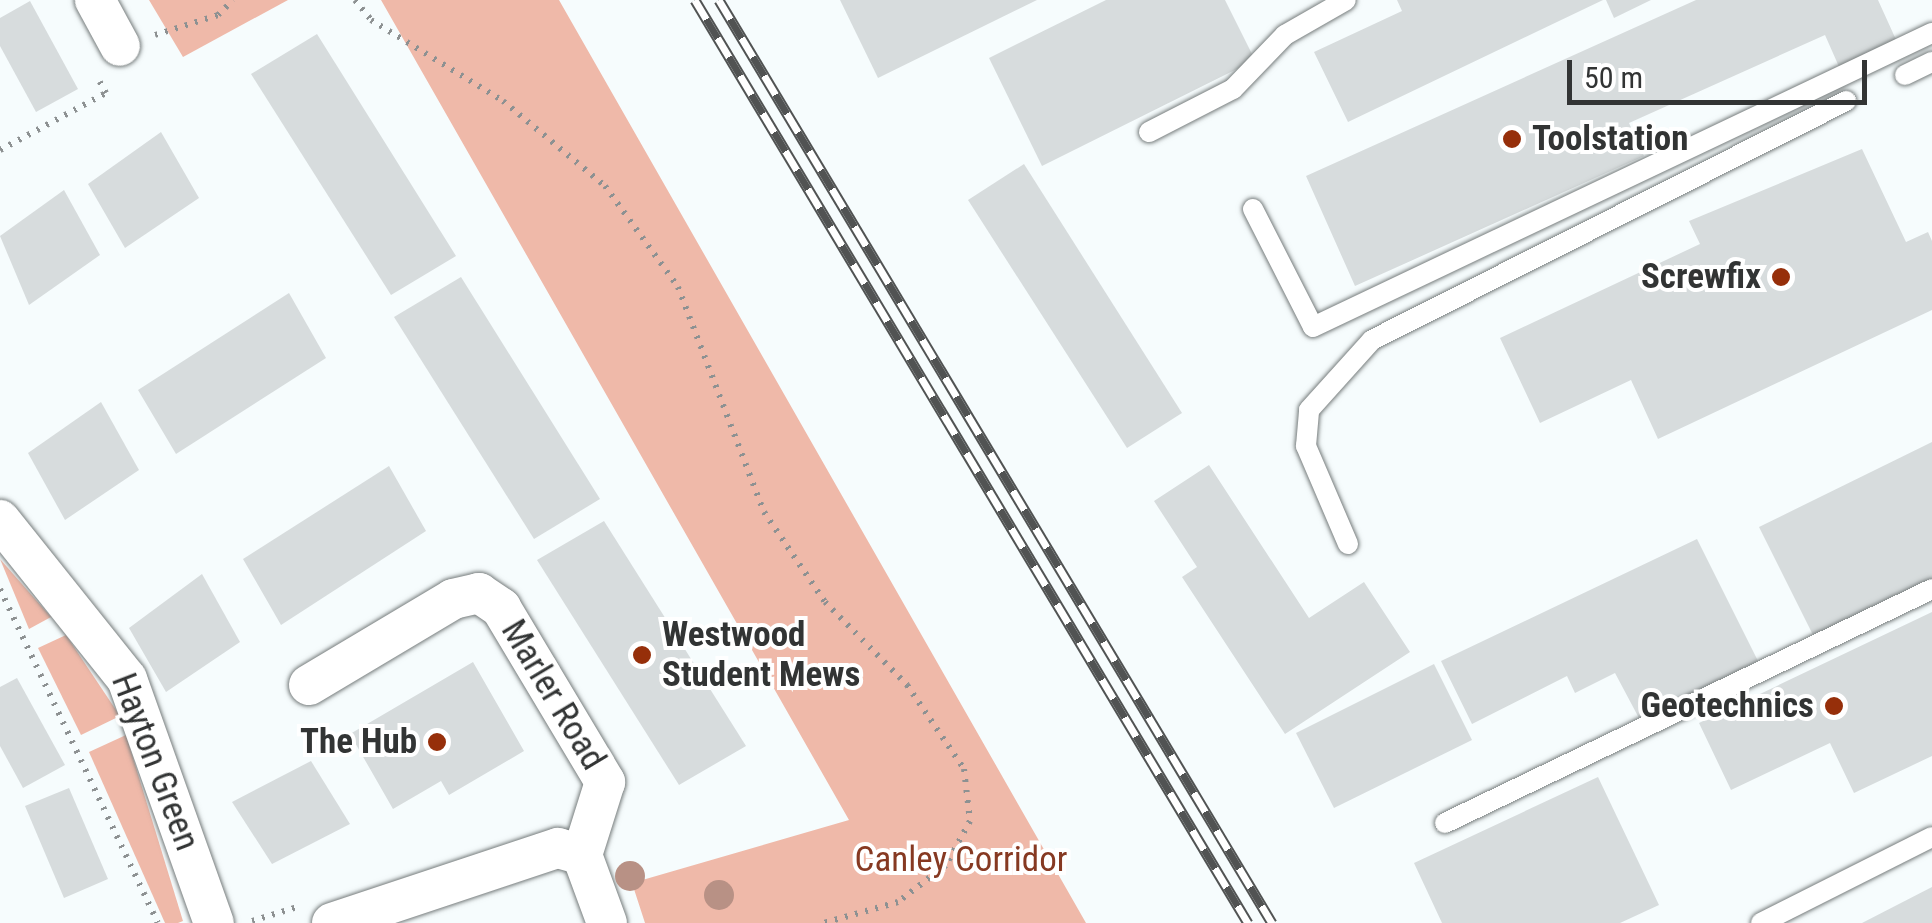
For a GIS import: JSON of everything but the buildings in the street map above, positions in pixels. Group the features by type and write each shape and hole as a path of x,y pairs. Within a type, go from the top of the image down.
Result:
{"street":[{"path":"95,0 105,54"},
{"name":"Hayton Green","path":"0,520 127,680 214,923"},
{"name":"Marler Road","path":"309,685 453,599 479,594 501,608 605,782 582,855"},
{"path":"332,923 558,848 582,855 607,923"}],"lane":[{"path":"1150,132 1233,89 1286,35 1346,0"},
{"path":"1253,209 1312,327 1932,33"},
{"path":"1904,74 1932,62"},
{"path":"1348,544 1306,446 1309,410 1372,340 1846,101"},
{"path":"1445,823 1932,588"},
{"path":"1761,923 1932,837"}],"path":[{"path":"0,150 106,93 105,54 218,15 233,0"},
{"path":"355,0 605,186 678,287 764,512 826,602 907,685 964,769 970,821 946,865 898,902 824,923"},
{"path":"0,589 158,923"}],"green space":[{"path":"149,0 288,0 183,57"},
{"name":"Canley Corridor","path":"381,0 559,0 1086,923 645,923 632,883 849,820"},
{"path":"0,559 51,617 29,629"},
{"path":"66,635 120,716 81,735 38,648"},
{"path":"126,735 183,921 178,923 165,923 89,752"}],"railway":[{"path":"695,0 1248,923"},
{"path":"719,0 1272,923"}],"place":[{"name":"Toolstation","path":"1512,139"},
{"name":"Screwfix","path":"1781,277"},
{"name":"Westwood Student Mews","path":"642,655"},
{"name":"Geotechnics","path":"1834,706"},
{"name":"The Hub","path":"437,742"}]}
